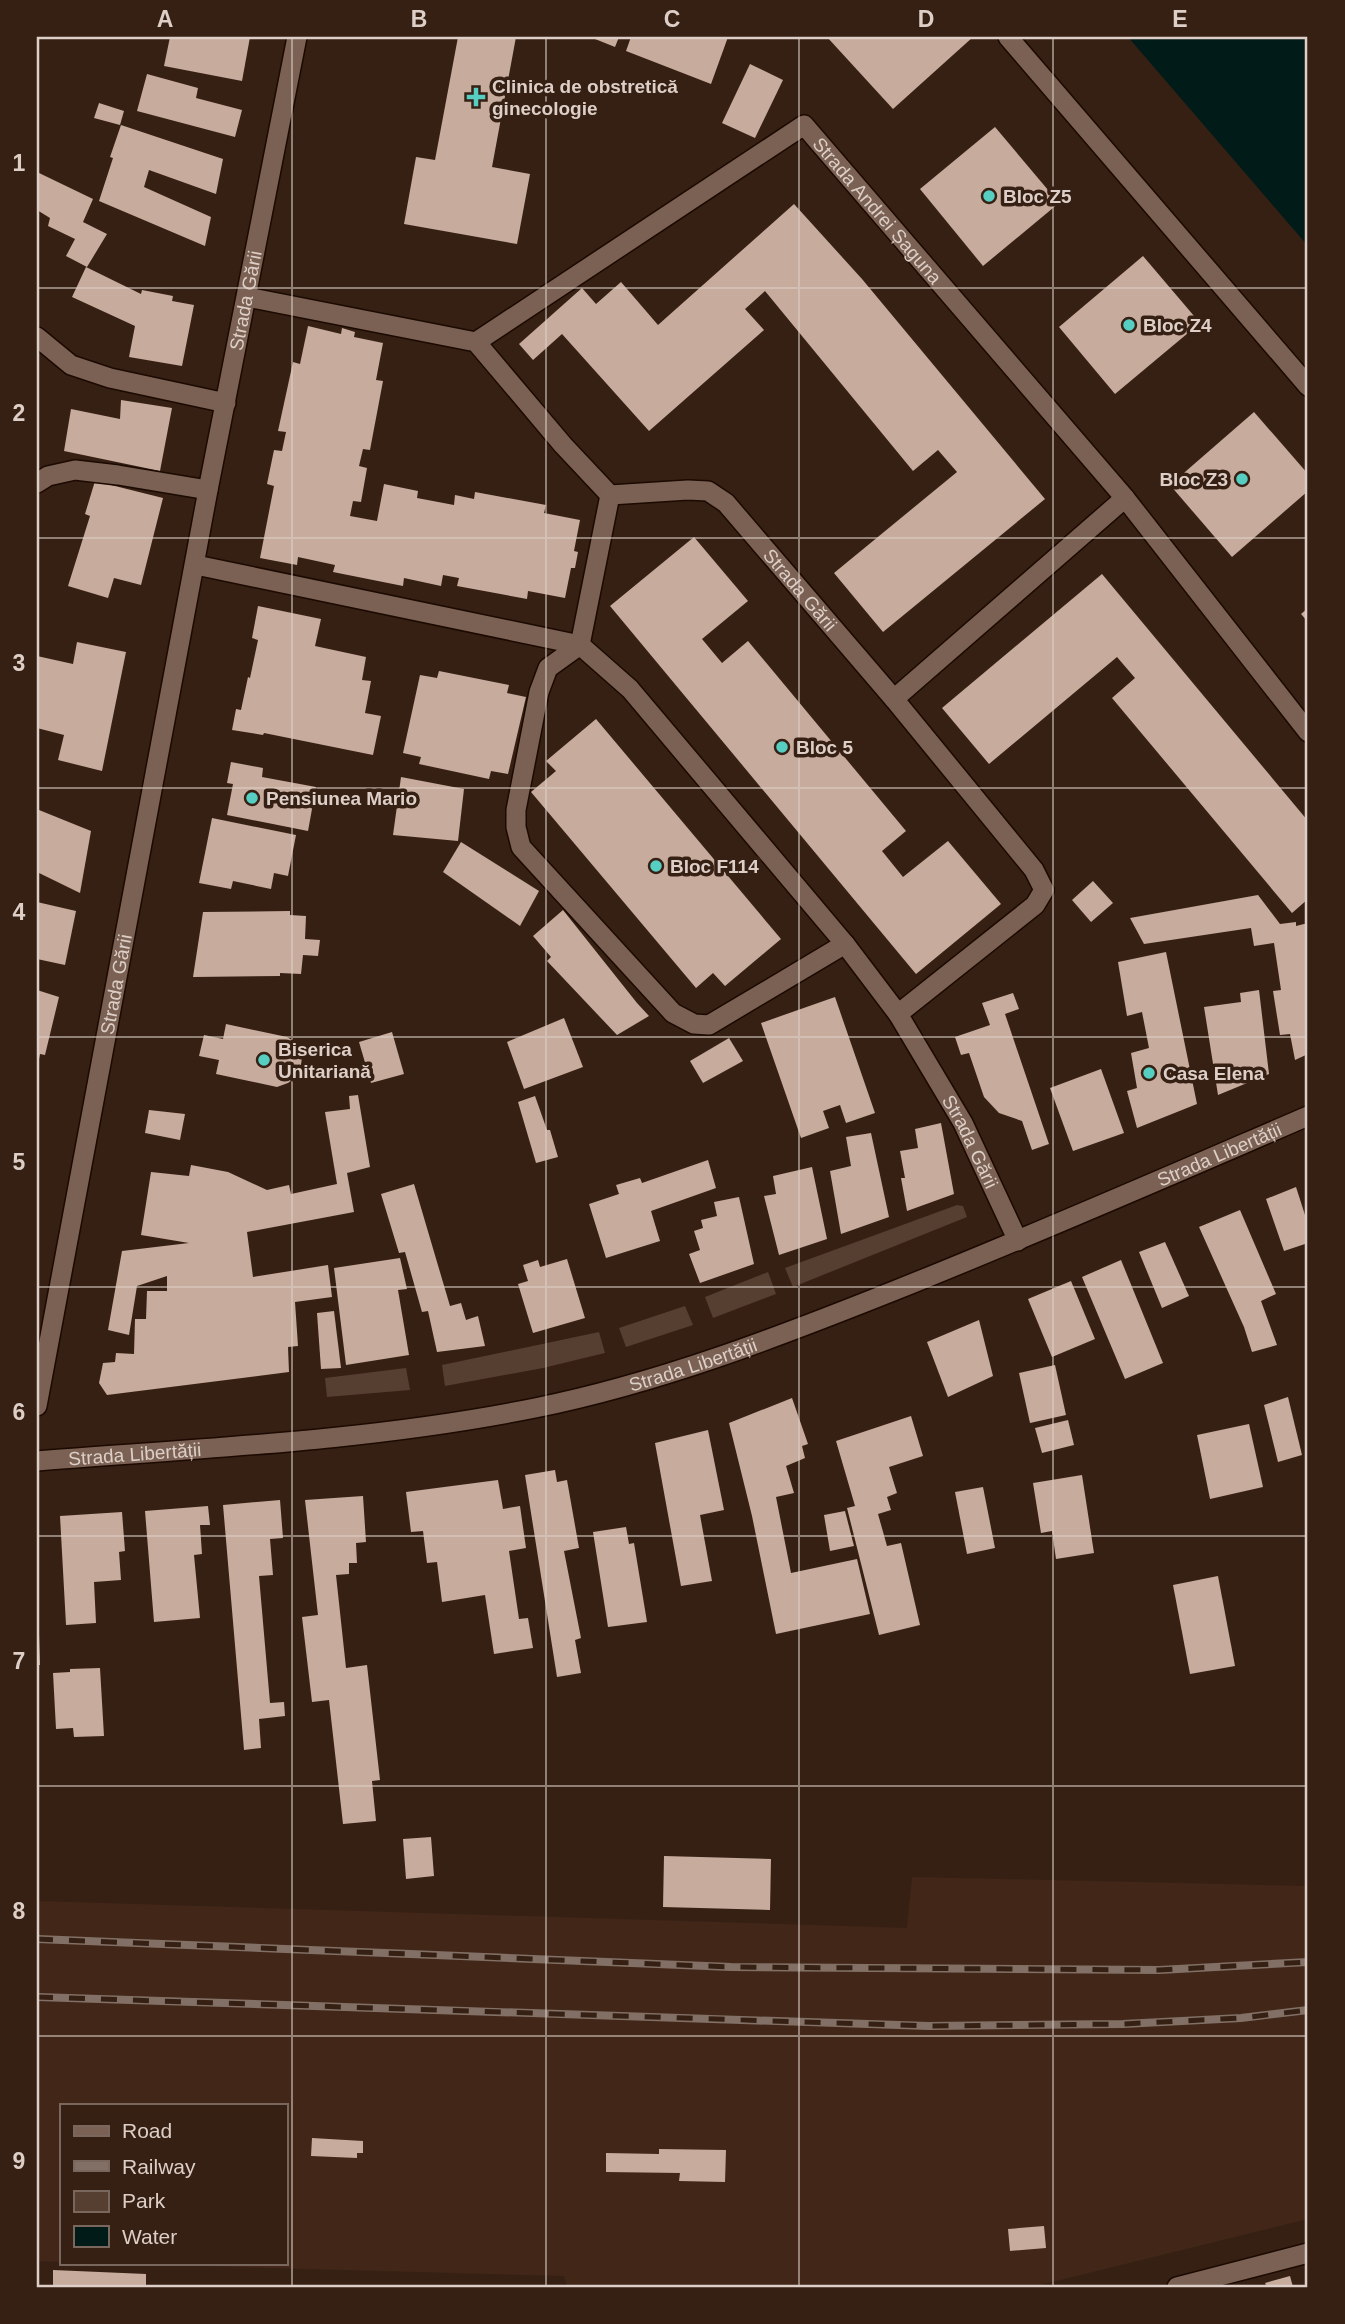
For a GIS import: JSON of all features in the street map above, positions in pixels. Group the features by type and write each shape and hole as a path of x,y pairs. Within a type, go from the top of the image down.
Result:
{"street":[{"name":"Strada Gării","path":"37,1406 208,490 297,37"},
{"path":"1008,37 1308,386"},
{"name":"Strada Andrei Șaguna","path":"476,342 804,125 1125,498 1308,732"},
{"path":"247,297 476,342 563,446 610,495 580,645 548,668 539,692 516,810 516,827 522,846 673,1013 694,1024 709,1025 845,944"},
{"path":"37,337 71,365 110,379 226,403"},
{"path":"37,482 48,476 75,470 208,490"},
{"name":"Strada Gării","path":"610,495 708,491 726,503 894,699 1034,870 1044,890 1035,905 898,1014"},
{"path":"894,699 1125,498"},
{"name":"Strada Gării","path":"196,565 580,645 630,689 845,944 898,1014 963,1123 1018,1241"},
{"name":"Strada Libertății","path":"37,1461 266,1444 396,1430 536,1408 670,1374 830,1316 1018,1241 1308,1116"},
{"path":"1177,2287 1308,2253"}],"shaded area":[{"path":"912,1877 1308,1886 1308,2219 1032,2287 567,2287 564,2276 132,2264 287,2264 287,2104 60,2104 60,2262 37,2261 37,1901 907,1928"}],"green space":[{"path":"957,1205 963,1206 967,1217 793,1287 785,1268"},
{"path":"768,1272 776,1294 713,1318 705,1297"},
{"path":"685,1306 693,1325 626,1347 619,1328"},
{"path":"599,1332 605,1353 543,1368 445,1386 442,1365"},
{"path":"406,1368 410,1390 327,1397 325,1378"}],"water":[{"path":"1128,37 1308,37 1308,246"}],"building":[{"path":"170,37 250,37 242,81 164,66"},
{"name":"Clinica de obstretică ginecologie","path":"458,37 516,37 492,167 530,174 517,244 404,224 416,157 435,160"},
{"path":"590,37 619,37 615,47"},
{"path":"631,37 728,37 711,84 626,51"},
{"path":"827,37 973,37 893,109"},
{"path":"750,64 783,80 755,138 722,123"},
{"path":"147,74 198,88 196,98 242,110 235,137 137,111"},
{"path":"99,103 124,111 120,125 94,118"},
{"path":"121,125 223,159 216,194 149,170 144,187 211,217 205,246 99,201"},
{"name":"Bloc Z5","path":"995,127 1059,203 983,266 920,189"},
{"path":"37,172 93,199 83,222 107,234 87,267 66,256 75,239 48,226 50,218 37,210"},
{"path":"794,204 862,279 1045,499 883,632 834,573 957,472 938,450 913,471 765,291 745,309 764,330 649,431 562,334 533,360 519,344 582,288 596,304 621,282 658,325"},
{"name":"Bloc Z4","path":"1143,256 1200,323 1115,394 1059,327"},
{"path":"86,267 141,294 142,290 173,296 172,301 194,305 182,366 129,357 135,326 72,297"},
{"path":"308,326 341,334 342,328 355,332 354,337 383,343 376,380 383,381 370,450 363,449 359,466 367,468 361,502 353,501 350,516 377,521 384,484 418,491 417,498 454,505 455,495 474,499 475,492 546,505 544,513 580,520 574,551 578,552 575,568 571,568 565,598 528,591 527,599 457,586 459,578 443,575 441,586 404,578 403,586 333,572 335,565 298,557 297,565 260,558 274,486 267,484 274,450 282,451 286,432 278,431 293,362 300,364"},
{"path":"121,400 172,408 160,471 64,451 71,409 120,419"},
{"name":"Bloc Z3","path":"1254,412 1308,474 1308,491 1232,557 1170,485"},
{"path":"95,481 163,498 141,585 114,578 108,598 68,586 90,516 85,514"},
{"name":"Bloc 5","path":"694,537 748,601 702,639 722,663 748,641 906,831 882,851 903,877 948,841 1001,904 916,974 610,606"},
{"path":"1102,574 1308,821 1308,899 1292,913 1112,698 1135,678 1117,657 989,764 942,708"},
{"path":"258,606 321,619 315,646 366,657 362,680 371,681 365,713 381,716 373,755 264,733 232,730 236,709 241,710 258,640 252,638"},
{"path":"1308,608 1308,622 1301,614"},
{"path":"77,642 126,652 102,771 58,760 64,735 37,728 37,656 73,664"},
{"path":"439,671 509,685 507,693 526,697 508,774 491,771 489,779 419,764 421,757 403,753 420,675 437,678"},
{"name":"Bloc F114","path":"596,719 781,939 725,986 713,973 696,988 531,792 556,771 546,761"},
{"path":"231,762 263,768 262,777 316,787 308,831 227,815 233,784 227,783"},
{"path":"401,777 464,789 458,841 393,835"},
{"path":"39,810 91,831 80,893 37,872"},
{"path":"212,818 296,835 288,876 274,873 271,889 233,881 231,889 199,883"},
{"path":"461,842 539,891 520,926 443,872"},
{"path":"1093,881 1113,903 1091,922 1072,900"},
{"path":"1258,895 1280,924 1296,922 1296,926 1308,923 1308,1054 1295,1060 1290,1034 1280,1035 1273,991 1281,990 1274,943 1254,946 1251,928 1144,944 1130,918"},
{"path":"37,902 76,911 65,965 37,959"},
{"path":"563,910 649,1016 617,1035 547,961 551,957 533,936"},
{"path":"290,911 290,915 306,916 305,939 320,940 318,956 303,955 301,974 193,977 203,912"},
{"path":"1166,952 1197,1104 1137,1128 1127,1091 1137,1088 1131,1053 1149,1048 1142,1012 1127,1016 1118,962"},
{"path":"37,990 59,997 45,1055 40,1054 38,1064"},
{"path":"1259,990 1269,1074 1218,1095 1204,1007 1241,1002 1240,993"},
{"path":"1013,993 1019,1009 1005,1014 1049,1144 1032,1150 1022,1121 999,1113 984,1097 969,1053 961,1055 955,1037 990,1025 982,1003"},
{"path":"835,997 875,1113 846,1123 840,1105 823,1111 829,1128 801,1138 761,1023"},
{"path":"564,1018 583,1067 524,1089 507,1042"},
{"path":"226,1024 287,1037 298,1044 302,1055 297,1076 277,1087 216,1074 219,1060 199,1056 204,1035 223,1039"},
{"path":"392,1032 404,1074 371,1083 359,1042"},
{"path":"729,1038 743,1061 703,1083 690,1061"},
{"path":"1101,1069 1124,1133 1073,1151 1050,1088"},
{"path":"358,1095 370,1167 347,1173 354,1212 247,1232 253,1277 328,1265 332,1297 295,1302 298,1346 288,1347 289,1372 107,1395 99,1383 103,1363 115,1362 116,1353 134,1354 135,1319 146,1319 147,1291 167,1291 167,1276 137,1286 129,1335 108,1330 122,1251 189,1243 141,1235 151,1172 189,1176 191,1165 228,1172 267,1190 289,1185 291,1194 337,1184 325,1112 350,1109 349,1096"},
{"path":"535,1096 558,1157 536,1163 518,1102"},
{"path":"149,1110 185,1114 180,1140 145,1133"},
{"path":"941,1123 954,1194 907,1211 901,1178 905,1178 900,1151 918,1148 915,1129"},
{"path":"871,1133 889,1217 841,1234 830,1171 851,1166 846,1137"},
{"path":"708,1160 716,1188 651,1211 660,1241 606,1258 589,1204 619,1194 616,1185 640,1178 642,1183"},
{"path":"812,1167 827,1239 779,1255 764,1196 776,1194 773,1176"},
{"path":"414,1184 450,1306 461,1303 466,1320 478,1316 485,1346 437,1352 428,1311 422,1312 405,1252 399,1253 381,1194"},
{"path":"1296,1187 1305,1215 1308,1214 1308,1243 1284,1251 1266,1199"},
{"path":"739,1197 754,1264 700,1283 689,1254 700,1250 694,1231 703,1228 701,1220 717,1216 714,1202"},
{"path":"1240,1210 1276,1294 1261,1301 1277,1345 1252,1352 1244,1327 1199,1227"},
{"path":"1165,1242 1189,1296 1162,1308 1139,1252"},
{"path":"400,1258 407,1289 398,1290 409,1355 346,1365 334,1268"},
{"path":"567,1259 585,1318 533,1333 518,1284 528,1281 523,1265 538,1260 540,1267"},
{"path":"1121,1260 1163,1363 1125,1379 1082,1277"},
{"path":"1071,1281 1095,1339 1052,1357 1028,1299"},
{"path":"334,1311 341,1368 321,1369 317,1313"},
{"path":"979,1320 993,1376 948,1397 927,1342"},
{"path":"1055,1365 1066,1415 1030,1423 1019,1373"},
{"path":"1288,1397 1302,1455 1278,1462 1264,1405"},
{"path":"792,1398 808,1444 802,1446 805,1458 786,1466 794,1493 776,1497 791,1573 857,1559 870,1614 776,1634 752,1516 729,1423"},
{"path":"911,1416 923,1456 889,1467 897,1493 887,1497 891,1510 878,1514 887,1546 901,1543 920,1625 879,1635 847,1508 855,1506 836,1441"},
{"path":"1068,1420 1074,1445 1042,1453 1035,1428"},
{"path":"1249,1424 1263,1487 1210,1499 1197,1435"},
{"path":"708,1430 724,1510 700,1515 712,1581 681,1586 655,1443"},
{"path":"555,1470 557,1482 567,1480 579,1548 564,1551 581,1638 575,1640 581,1673 557,1677 525,1475"},
{"path":"1082,1475 1094,1553 1056,1559 1052,1531 1041,1533 1033,1483"},
{"path":"498,1480 503,1509 520,1506 526,1548 509,1551 519,1619 528,1618 533,1648 494,1654 485,1595 442,1602 437,1562 427,1563 423,1531 411,1532 406,1492"},
{"path":"983,1487 995,1548 967,1554 955,1492"},
{"path":"363,1496 366,1542 356,1543 357,1563 349,1563 349,1574 336,1575 346,1668 367,1665 380,1780 372,1781 376,1821 343,1824 329,1700 312,1702 302,1617 318,1615 305,1500"},
{"path":"280,1500 283,1538 270,1539 273,1575 259,1576 270,1703 284,1702 285,1716 259,1719 261,1748 244,1750 223,1505"},
{"path":"208,1506 210,1525 200,1525 202,1554 194,1555 200,1618 154,1622 145,1511"},
{"path":"845,1511 854,1546 830,1551 824,1515"},
{"path":"122,1512 125,1551 119,1552 121,1580 94,1582 96,1623 66,1625 60,1516"},
{"path":"626,1527 629,1544 634,1543 647,1622 608,1627 593,1532"},
{"path":"1218,1576 1235,1666 1190,1674 1173,1585"},
{"path":"39,1635 40,1665 37,1665"},
{"path":"100,1668 104,1736 74,1737 73,1728 56,1729 53,1673 70,1672 70,1669"},
{"path":"431,1837 434,1876 406,1879 403,1839"},
{"path":"664,1856 771,1859 770,1910 663,1907"},
{"path":"312,2138 363,2141 363,2153 357,2153 357,2158 311,2156"},
{"path":"659,2149 726,2150 725,2182 679,2181 680,2173 606,2172 606,2153 659,2154"},
{"path":"1044,2226 1046,2248 1010,2251 1008,2229"},
{"path":"53,2270 146,2274 146,2287 53,2287"},
{"path":"1290,2276 1293,2287 1267,2287 1265,2283"}],"railway":[{"path":"37,1939 731,1967 1159,1970 1308,1962"},
{"path":"37,1997 929,2026 1123,2024 1241,2018 1308,2010"}],"place":[{"name":"Clinica de obstretică ginecologie","path":"476,97"},
{"name":"Bloc Z5","path":"989,196"},
{"name":"Bloc Z4","path":"1129,325"},
{"name":"Bloc Z3","path":"1242,479"},
{"name":"Bloc 5","path":"782,747"},
{"name":"Pensiunea Mario","path":"252,798"},
{"name":"Bloc F114","path":"656,866"},
{"name":"Biserica Unitariană","path":"264,1060"},
{"name":"Casa Elena","path":"1149,1073"}]}
